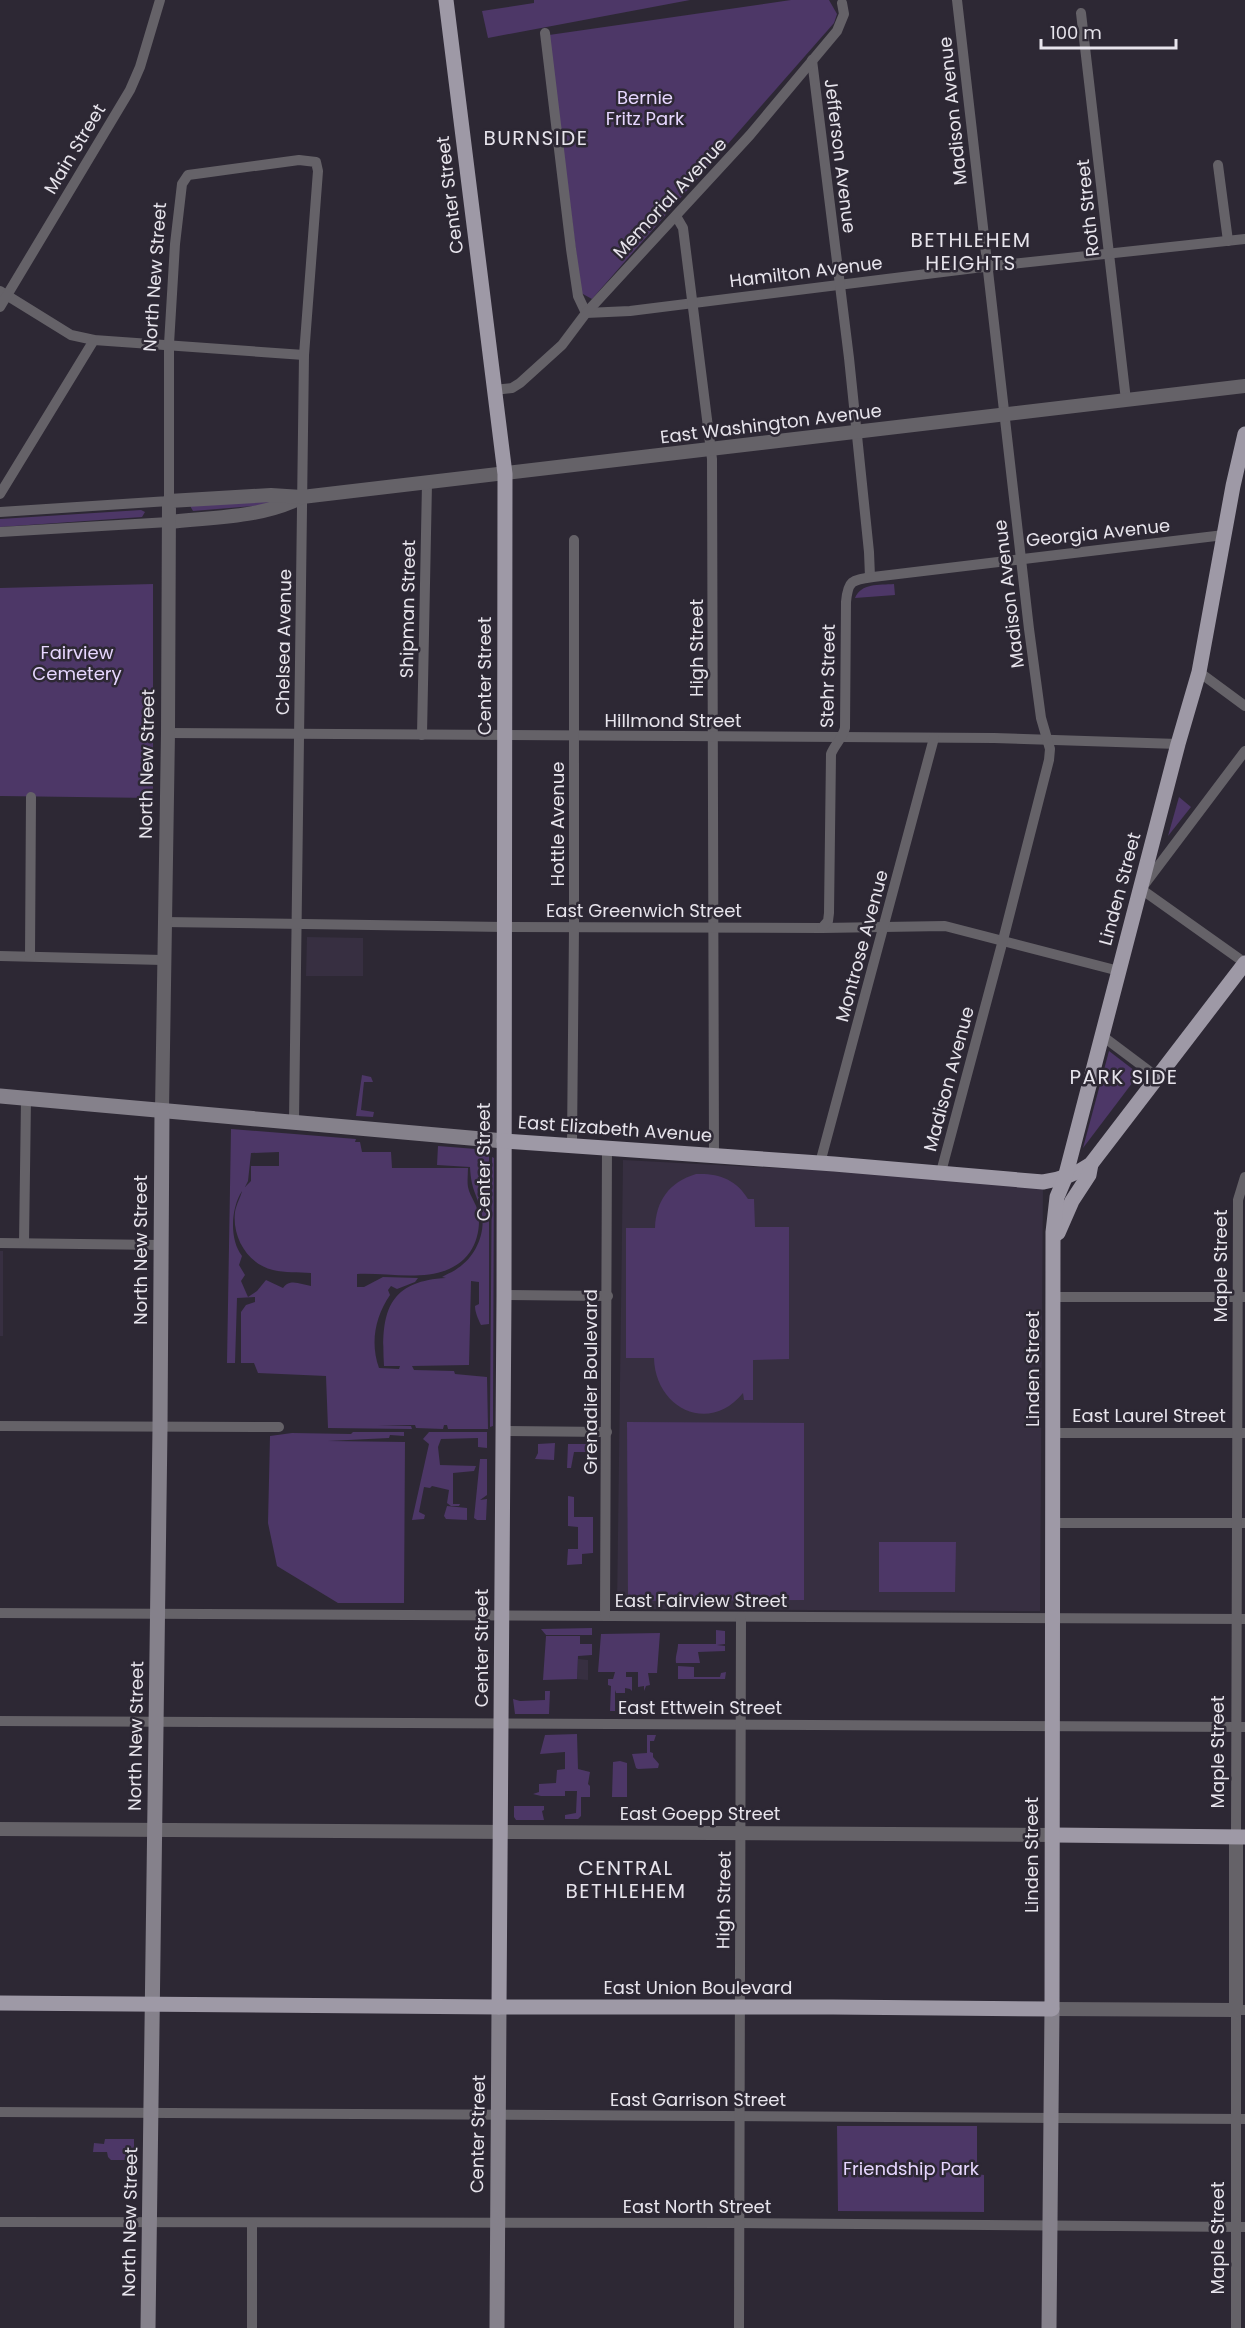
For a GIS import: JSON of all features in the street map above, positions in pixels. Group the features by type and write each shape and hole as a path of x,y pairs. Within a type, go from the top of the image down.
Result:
{"main road":[{"name":"Center Street","path":"446,0 505,474 504,1295 496,2328"},
{"name":"Linden Street","path":"1050,2328 1053,1835 1052,1240 1057,1197 1065,1178 1178,744 1199,672 1245,434"},
{"path":"1052,1240 1061,1231 1070,1205 1089,1175 1092,1164 1245,963"},
{"name":"East Elizabeth Avenue","path":"0,1096 504,1141 572,1144 941,1172 1043,1182 1065,1178"},
{"name":"North New Street","path":"148,2328 162,1111"},
{"path":"1065,1178 1092,1164"},
{"name":"East Goepp Street","path":"1053,1835 1240,1836"},
{"name":"East Union Boulevard","path":"0,2002 152,2005 1052,2009"}],"street":[{"name":"Main Street","path":"0,307 3,294 130,90 141,67 160,0"},
{"name":"Madison Avenue","path":"941,1172 1004,940 1050,750 1041,718 1021,558 957,0"},
{"name":"Memorial Avenue","path":"495,390 512,388 520,383 562,345 586,313 750,135 812,60 841,23 844,14 842,3"},
{"name":"Roth Street","path":"1081,13 1126,400"},
{"path":"545,33 571,249 578,296 586,313"},
{"name":"Jefferson Avenue","path":"812,60 857,432 870,577"},
{"name":"North New Street","path":"162,1111 168,733 170,344 182,184 188,175 299,160 316,162"},
{"name":"Chelsea Avenue","path":"294,1122 304,355 318,171 316,162"},
{"path":"1218,165 1228,241"},
{"name":"High Street","path":"676,216 683,228 711,449 714,523 712,927 714,1155"},
{"name":"Hamilton Avenue","path":"586,313 630,311 988,267 1245,239"},
{"path":"3,294 71,335 94,340 304,355"},
{"path":"0,494 94,340"},
{"name":"East Washington Avenue","path":"169,501 271,495 302,497 1245,386"},
{"name":"Shipman Street","path":"422,735 427,483"},
{"name":"East Washington Avenue","path":"169,522 261,511 285,506 302,497"},
{"path":"0,512 169,501"},
{"path":"0,532 169,522"},
{"name":"Georgia Avenue","path":"870,577 1224,536"},
{"name":"Hottle Avenue","path":"572,1144 574,540"},
{"name":"Stehr Street","path":"822,928 828,921 829,913 831,754 835,745 843,738 845,728 847,592 849,585 855,580 870,577"},
{"path":"1199,672 1245,706"},
{"name":"Hillmond Street","path":"168,733 934,738 1178,744"},
{"name":"Montrose Avenue","path":"820,1163 934,738"},
{"path":"1245,751 1141,889 1245,963"},
{"path":"30,797 30,956"},
{"name":"East Greenwich Street","path":"164,922 504,927 945,926 1119,971"},
{"path":"0,956 163,960"},
{"path":"1101,1035 1157,1077"},
{"path":"24,1243 26,1099"},
{"name":"Grenadier Boulevard","path":"605,1616 607,1147"},
{"name":"Maple Street","path":"1236,2328 1241,2227 1242,1297 1238,1200 1245,1177"},
{"path":"0,1243 161,1245"},
{"path":"504,1295 608,1296"},
{"path":"1053,1297 1242,1297"},
{"path":"0,1426 279,1427"},
{"path":"502,1431 607,1432"},
{"name":"East Laurel Street","path":"1052,1433 1242,1433"},
{"path":"1053,1522 1241,1522"},
{"name":"East Fairview Street","path":"0,1613 1052,1620 1241,1619"},
{"name":"High Street","path":"739,2328 741,1617"},
{"name":"East Ettwein Street","path":"0,1721 1241,1727"},
{"name":"East Goepp Street","path":"0,1829 1053,1835"},
{"name":"East Union Boulevard","path":"1052,2009 1241,2010"},
{"name":"East Garrison Street","path":"0,2112 1240,2119"},
{"name":"East North Street","path":"0,2222 740,2223 1241,2227"},
{"path":"252,2224 252,2328"}],"shaded area":[{"path":"307,937 363,938 363,976 306,976"},
{"path":"623,1160 1043,1182 1040,1611 617,1609"},
{"path":"0,1251 3,1251 3,1336 0,1336"},
{"path":"578,1659 588,1660 588,1680 577,1679"}],"green space":[{"path":"534,0 690,0 488,38 482,11 534,3"},
{"name":"Bernie Fritz Park","path":"791,0 829,0 837,14 834,23 592,299 581,293 549,35"},
{"path":"266,499 278,504 193,511 189,504"},
{"path":"141,510 145,512 142,517 0,527 0,519"},
{"name":"Fairview Cemetery","path":"153,584 153,798 0,796 0,588"},
{"path":"894,584 895,595 855,598 866,587"},
{"path":"1179,797 1191,807 1168,836"},
{"path":"1109,1051 1139,1074 1083,1148"},
{"path":"362,1075 371,1077 373,1082 364,1082 361,1110 374,1112 373,1117 356,1116"},
{"path":"231,1129 356,1139 355,1142 360,1142 362,1152 391,1152 392,1168 468,1168 468,1187 478,1210 479,1225 472,1249 459,1263 433,1274 357,1274 357,1287 364,1287 383,1277 418,1278 415,1282 397,1289 391,1286 388,1290 390,1295 381,1312 376,1330 375,1349 379,1368 399,1369 400,1366 384,1366 384,1331 391,1304 399,1294 411,1286 446,1278 442,1277 465,1263 475,1249 482,1232 482,1215 472,1183 470,1167 437,1165 438,1146 489,1150 489,1324 481,1325 478,1318 475,1306 479,1304 479,1282 471,1281 469,1365 412,1366 414,1370 454,1371 455,1374 487,1377 488,1429 448,1429 447,1425 444,1425 443,1429 416,1428 415,1425 378,1425 411,1426 412,1429 328,1428 326,1376 258,1373 254,1363 241,1363 241,1312 246,1305 255,1302 255,1297 237,1298 235,1363 227,1363","holes":["279,1152 279,1166 251,1166 251,1181 245,1187 248,1181 251,1153","242,1191 236,1209 235,1222 243,1248 249,1256 264,1267 282,1272 311,1273 311,1286 292,1282 283,1288 266,1280 257,1291 248,1297 241,1281 245,1275 239,1265 242,1256 233,1232 234,1215 238,1198"]},
{"path":"492,1157 494,1158 493,1426 490,1427"},
{"path":"696,1174 719,1176 726,1179 738,1187 748,1199 754,1199 755,1227 789,1227 789,1359 753,1360 753,1400 744,1400 743,1393 729,1406 715,1412 700,1414 686,1410 674,1402 664,1390 657,1376 654,1358 626,1358 626,1228 655,1228 661,1201 671,1187"},
{"path":"627,1422 804,1423 804,1600 628,1601"},
{"path":"353,1432 404,1432 404,1436 390,1435 389,1438 328,1441 405,1442 404,1603 338,1603 277,1566 268,1523 270,1436 292,1433 351,1434"},
{"path":"429,1432 487,1432 487,1448 478,1447 478,1438 441,1439 438,1447 440,1465 476,1466 474,1471 453,1473 453,1504 460,1504 459,1506 451,1506 447,1503 449,1490 432,1486 424,1487 419,1512 425,1515 424,1519 412,1520 429,1444 423,1439"},
{"path":"555,1443 554,1460 535,1459 538,1444"},
{"path":"568,1444 594,1444 593,1460 586,1460 586,1452 574,1452 571,1468 567,1468"},
{"path":"480,1459 487,1459 487,1495 480,1500 487,1499 486,1520 474,1518"},
{"path":"568,1496 574,1497 574,1517 593,1517 593,1553 582,1554 582,1564 567,1565 568,1549 578,1549 578,1527 568,1526"},
{"path":"447,1506 467,1508 467,1520 446,1519 444,1516"},
{"path":"879,1542 956,1542 955,1592 879,1592"},
{"path":"592,1628 592,1635 546,1635 541,1629"},
{"path":"716,1630 725,1631 725,1644 717,1645 725,1646 725,1651 698,1652 700,1663 676,1663 678,1644 716,1644"},
{"path":"660,1633 657,1673 648,1673 650,1685 646,1686 644,1691 644,1686 638,1687 638,1672 626,1672 626,1677 632,1677 632,1691 625,1688 625,1693 616,1693 615,1690 615,1711 610,1711 611,1686 608,1685 608,1679 613,1679 615,1672 598,1672 601,1634"},
{"path":"546,1636 580,1636 580,1644 592,1644 592,1655 578,1656 577,1679 543,1680"},
{"path":"678,1666 694,1667 694,1677 720,1677 721,1673 726,1672 725,1679 678,1679"},
{"path":"545,1691 550,1691 549,1714 515,1714 513,1699 545,1700"},
{"path":"577,1734 578,1769 590,1772 588,1784 590,1797 581,1797 581,1816 578,1819 565,1819 565,1815 576,1813 577,1791 565,1791 565,1796 533,1794 539,1792 539,1784 556,1783 557,1770 565,1769 565,1752 540,1754 545,1735"},
{"path":"647,1735 656,1735 654,1741 650,1741 650,1752 659,1764 658,1768 638,1769 632,1754 647,1753"},
{"path":"613,1762 627,1763 627,1797 612,1797"},
{"path":"514,1806 544,1806 542,1811 544,1820 516,1820"},
{"name":"Friendship Park","path":"837,2126 977,2126 977,2174 984,2175 984,2212 838,2211"},
{"path":"105,2139 134,2139 134,2160 111,2160 107,2152 93,2152 94,2143 104,2144"}],"district":[{"name":"BURNSIDE","path":"536,138"},
{"name":"BETHLEHEM HEIGHTS","path":"971,252"},
{"name":"PARK SIDE","path":"1124,1077"},
{"name":"CENTRAL BETHLEHEM","path":"626,1880"}]}
